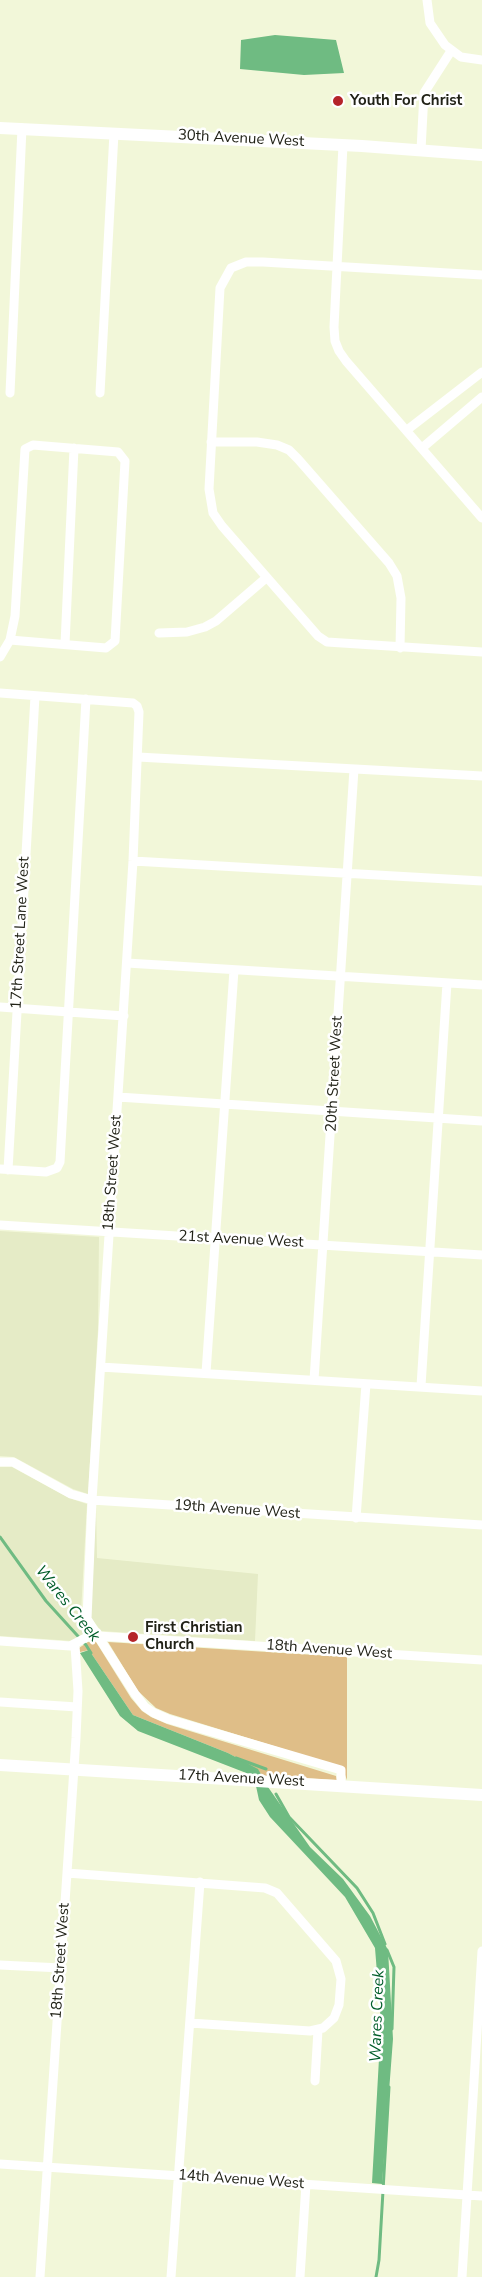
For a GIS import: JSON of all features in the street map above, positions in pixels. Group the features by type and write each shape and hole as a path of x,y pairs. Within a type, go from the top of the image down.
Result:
{"street":[{"path":"427,0 430,23 451,51 467,59 482,60"},
{"path":"421,150 424,93 451,51"},
{"name":"30th Avenue West","path":"0,128 343,145 482,155"},
{"path":"10,393 22,128"},
{"path":"100,393 114,133"},
{"path":"343,145 335,341 339,351 482,518"},
{"path":"482,274 246,262 231,268 219,288 209,489 213,513 312,631 327,642 482,652"},
{"path":"407,430 482,372"},
{"path":"422,448 482,398"},
{"path":"211,442 257,442 277,445 289,450 298,459 389,563 397,576 401,598 399,648"},
{"path":"0,657 10,640 15,616 25,449 33,445 118,452 125,461 116,639 106,648 10,640"},
{"path":"65,644 74,448"},
{"path":"159,633 187,632 205,627 216,621 266,578"},
{"path":"0,693 86,699 60,1162 57,1168 46,1172 4,1170"},
{"name":"17th Street Lane West","path":"4,1170 35,696"},
{"name":"18th Street West","path":"86,699 133,703 140,712 124,1016 86,1612 90,1626 135,1694 154,1713 341,1770 341,1785"},
{"path":"138,757 482,776"},
{"name":"20th Street West","path":"314,1380 354,769"},
{"path":"133,861 482,881"},
{"path":"127,963 482,985"},
{"path":"206,1373 234,969"},
{"path":"421,1386 447,982"},
{"path":"0,1007 124,1016"},
{"path":"118,1098 482,1121"},
{"name":"21st Avenue West","path":"0,1225 482,1255"},
{"path":"101,1366 482,1391"},
{"path":"356,1518 366,1384"},
{"name":"19th Avenue West","path":"0,1462 13,1462 71,1494 92,1500 482,1525"},
{"name":"18th Avenue West","path":"76,1645 86,1638 98,1636 482,1660"},
{"path":"0,1641 76,1645"},
{"name":"18th Street West","path":"40,2277 74,1769 77,1707 76,1645"},
{"path":"0,1702 77,1707"},
{"name":"17th Avenue West","path":"0,1765 482,1795"},
{"path":"67,1873 254,1886 277,1893 336,1961 340,1979 339,2005 334,2018 327,2026 318,2030 190,2023"},
{"path":"171,2277 200,1882"},
{"path":"462,2277 478,2067 482,1951"},
{"path":"0,1965 61,1968"},
{"path":"315,2081 318,2030"},
{"name":"14th Avenue West","path":"0,2164 482,2196"},
{"path":"300,2277 306,2184"}],"shaded area":[{"path":"275,35 336,40 344,73 304,75 240,69 241,40"},
{"path":"0,1231 99,1237 98,1329 88,1494 73,1489 14,1457 0,1456"},
{"path":"0,1467 12,1467 69,1498 87,1504 81,1612 88,1631 73,1641 0,1636"},
{"path":"96,1506 97,1558 258,1574 255,1641 101,1631 91,1618"},
{"path":"88,1642 96,1642 131,1698 142,1711 151,1717 167,1724 336,1776 337,1780 262,1776 257,1769 228,1753 133,1715 89,1650 80,1652 79,1648"},
{"path":"108,1642 347,1657 347,1780 342,1767 156,1708 138,1691"},
{"path":"89,1650 133,1715 228,1753 258,1769 262,1776 254,1776 138,1731 120,1716 80,1653"},
{"path":"256,1786 268,1787 310,1847 343,1879 370,1916 388,1950 393,2039 382,2184 372,2183 381,2023 375,1948 345,1897 270,1817 259,1800"}],"waterway":[{"name":"Wares Creek","path":"0,1537 46,1601 91,1653"},
{"name":"Wares Creek","path":"236,1758 266,1769"},
{"name":"Wares Creek","path":"276,1794 289,1817 357,1888 373,1913 385,1944"},
{"name":"Wares Creek","path":"387,1950 394,1967 392,2029"},
{"name":"Wares Creek","path":"376,2277 379,2260 389,2087"}],"place":[{"name":"Youth For Christ","path":"338,101"},
{"name":"First Christian Church","path":"133,1637"}]}
